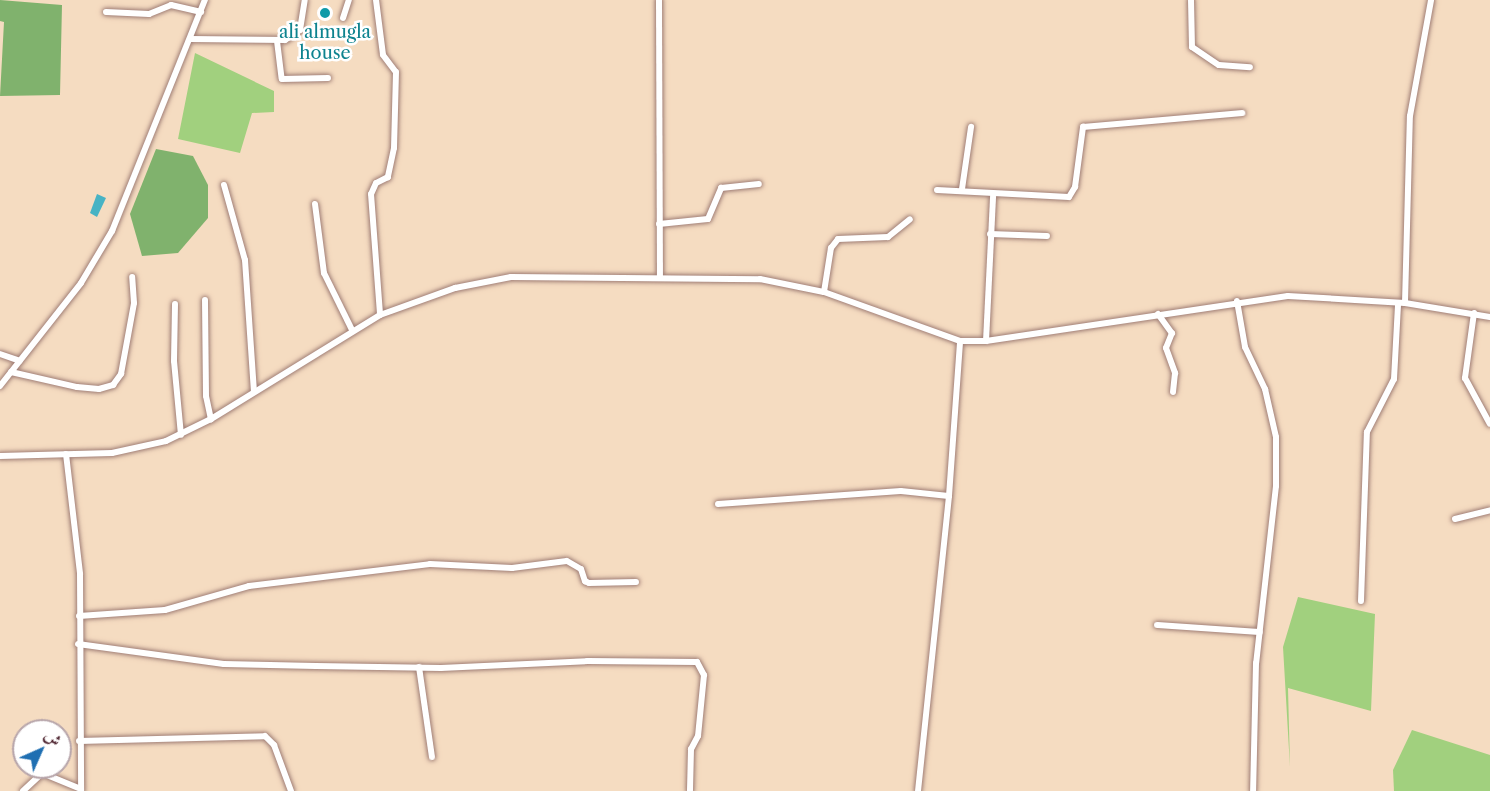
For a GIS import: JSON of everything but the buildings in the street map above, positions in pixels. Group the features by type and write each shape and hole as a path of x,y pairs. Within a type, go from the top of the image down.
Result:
{"street":[{"path":"0,386 81,283 112,231 206,0"},
{"path":"190,39 277,41 292,37 300,30 305,0"},
{"path":"343,18 349,0"},
{"path":"376,0 383,55 396,72 394,148 388,177 376,183 371,194 380,315"},
{"path":"659,0 660,276"},
{"path":"1191,0 1192,47 1219,65 1250,67"},
{"path":"1361,601 1367,432 1394,379 1402,304 1410,106 1431,0"},
{"path":"106,12 149,14 171,5 201,12"},
{"path":"277,41 282,79 328,78"},
{"path":"937,190 983,190 993,196 1069,197 1075,187 1083,127 1242,113"},
{"path":"962,189 971,127"},
{"path":"659,224 708,219 721,188 759,184"},
{"path":"224,185 245,261 254,391"},
{"path":"986,341 993,196"},
{"path":"315,204 324,273 352,330"},
{"path":"824,292 831,248 838,238 888,237 910,219"},
{"path":"990,234 1047,236"},
{"path":"0,456 125,451 181,435 380,315 419,299 493,279 660,276 760,279 824,292 960,341 986,341 1237,301 1288,296 1402,304 1490,317"},
{"path":"11,372 77,387 99,389 113,385 121,374 134,303 132,277"},
{"path":"205,300 206,396 211,419"},
{"path":"1237,301 1245,347 1269,399 1276,437 1276,486 1260,632 1253,791"},
{"path":"175,304 174,361 181,435"},
{"path":"1474,313 1465,378 1490,424"},
{"path":"1158,314 1172,333 1166,348 1175,373 1173,392"},
{"path":"918,791 950,496 960,341"},
{"path":"0,354 20,361"},
{"path":"23,791 42,773 81,790 78,644 80,574 66,454"},
{"path":"717,504 879,492 950,496"},
{"path":"1455,519 1490,510"},
{"path":"79,615 165,610 249,586 420,564 512,568 567,561 574,562 590,583 636,582"},
{"path":"1157,625 1260,632"},
{"path":"78,644 224,663 419,667 697,662 704,675 698,736 691,749 690,791"},
{"path":"419,667 432,758"},
{"path":"79,741 265,736 274,745 291,791"}],"green space":[{"path":"0,0 62,5 60,95 0,96 4,22 0,21"},
{"path":"195,53 274,91 274,112 252,113 240,153 178,139"},
{"path":"156,149 193,156 208,185 208,218 178,253 142,256 130,214"},
{"path":"1298,597 1375,614 1371,711 1288,688 1290,767 1283,647"},
{"path":"1412,730 1490,755 1490,791 1394,791 1393,770"}],"water":[{"path":"97,194 106,198 97,217 90,213"}],"place":[{"name":"ali almugla house","path":"325,13"}]}
